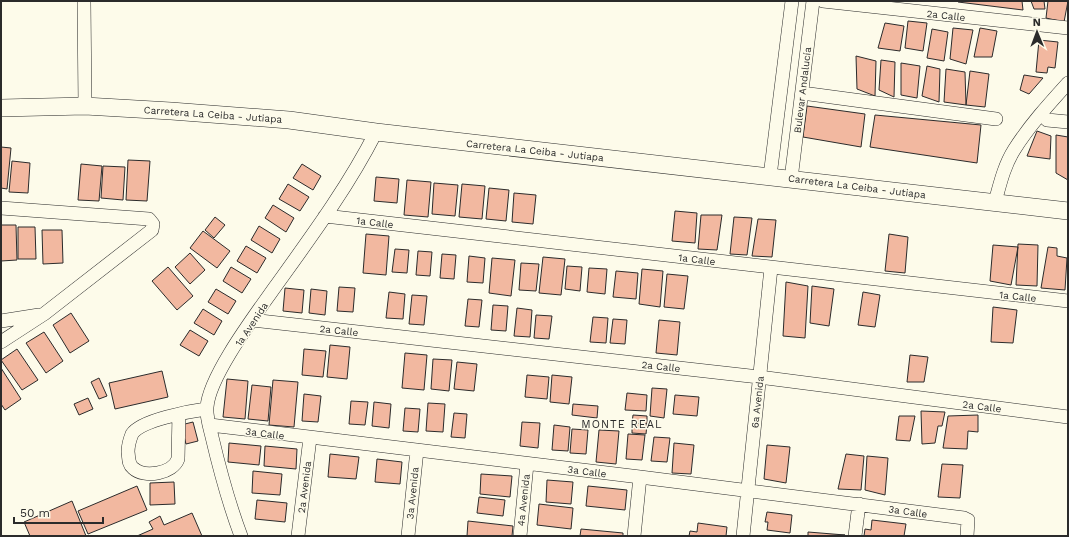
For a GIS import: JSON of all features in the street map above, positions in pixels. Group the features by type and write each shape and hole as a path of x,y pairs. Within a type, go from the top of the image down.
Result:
{"main road":[{"name":"Carretera La Ceiba - Jutiapa","path":"1,108 85,106 289,120 376,132 1068,211"}],"street":[{"path":"84,1 85,106"},
{"name":"Bulevar Andalucía","path":"770,176 792,1"},
{"name":"Bulevar Andalucía","path":"790,179 813,1"},
{"name":"2a Calle","path":"823,1 1068,28"},
{"path":"995,202 1002,175 1014,150 1040,114 1068,83"},
{"path":"802,92 996,119"},
{"path":"1047,120 1068,122"},
{"name":"1a Avenida","path":"241,536 221,476 206,409 209,394 214,380 252,320 325,216 362,160 376,132"},
{"path":"1,208 149,220 153,224 152,230 44,314 1,342"},
{"name":"1a Calle","path":"325,216 1068,301"},
{"name":"6a Avenida","path":"743,536 771,268"},
{"path":"1,321 44,314"},
{"name":"2a Calle","path":"252,320 760,377 1068,417"},
{"path":"179,414 178,459 176,466 168,470 150,473 134,469 129,463 128,447 133,433 146,424 179,414 206,409"},
{"name":"3a Calle","path":"210,425 748,490 964,518 968,520 969,523 968,536"},
{"name":"2a Avenida","path":"298,536 310,438"},
{"name":"3a Avenida","path":"408,536 417,450"},
{"name":"4a Avenida","path":"520,536 527,464"},
{"path":"634,536 640,477"},
{"path":"855,536 859,504"}],"building":[{"path":"1022,1 1023,10 958,2"},
{"path":"1031,1 1044,1 1045,9 1034,9"},
{"path":"1048,1 1068,1 1064,22 1046,18"},
{"path":"908,21 927,23 923,51 905,48"},
{"path":"885,23 904,26 900,51 878,48"},
{"path":"953,28 973,30 966,64 950,59"},
{"path":"980,28 997,31 992,57 974,57"},
{"path":"932,29 948,32 944,61 927,58"},
{"path":"1039,40 1058,42 1055,68 1048,67 1047,73 1036,72"},
{"path":"856,56 876,61 875,96 857,89"},
{"path":"881,60 895,62 894,97 879,90"},
{"path":"901,63 920,66 917,98 901,95"},
{"path":"927,66 940,69 939,102 922,96"},
{"path":"946,69 965,72 966,105 944,102"},
{"path":"970,71 989,74 985,107 966,105"},
{"path":"1024,75 1043,78 1029,94 1020,90"},
{"path":"807,106 865,114 861,147 803,137"},
{"path":"875,115 981,125 977,163 870,147"},
{"path":"1037,131 1051,136 1050,159 1027,156"},
{"path":"1056,135 1068,137 1068,180 1056,173"},
{"path":"1,147 11,148 7,189 1,188"},
{"path":"128,160 150,161 147,201 126,200"},
{"path":"12,161 30,163 28,193 9,192"},
{"path":"81,164 102,166 99,201 78,200"},
{"path":"302,164 321,176 313,190 293,178"},
{"path":"103,166 125,167 123,200 101,198"},
{"path":"376,177 399,179 397,203 374,201"},
{"path":"407,180 431,182 428,217 404,215"},
{"path":"434,183 458,185 455,216 432,214"},
{"path":"288,184 309,197 300,211 279,199"},
{"path":"462,184 485,186 482,219 459,217"},
{"path":"489,188 509,190 506,221 486,219"},
{"path":"514,193 536,195 533,224 512,222"},
{"path":"273,205 294,218 286,232 265,218"},
{"path":"675,211 697,213 695,243 672,241"},
{"path":"701,215 722,215 717,250 698,249"},
{"path":"215,217 225,225 214,238 205,230"},
{"path":"734,217 752,218 747,255 730,254"},
{"path":"758,219 776,220 772,257 752,256"},
{"path":"1,225 16,225 17,260 1,261"},
{"path":"259,226 280,239 272,253 251,240"},
{"path":"18,227 35,227 36,259 18,259"},
{"path":"42,230 62,230 63,263 43,264"},
{"path":"203,231 230,251 217,268 190,248"},
{"path":"366,234 389,236 386,275 363,273"},
{"path":"889,234 908,237 905,273 885,271"},
{"path":"1018,244 1038,245 1037,286 1016,285"},
{"path":"993,245 1018,247 1011,285 990,281"},
{"path":"246,246 266,258 257,273 237,261"},
{"path":"1048,247 1057,248 1057,256 1067,258 1065,290 1041,288"},
{"path":"395,249 409,250 407,273 392,272"},
{"path":"418,251 432,252 430,276 416,275"},
{"path":"190,253 205,270 190,284 175,267"},
{"path":"442,254 456,255 454,279 440,278"},
{"path":"469,256 485,258 483,283 467,282"},
{"path":"543,257 565,259 561,295 539,293"},
{"path":"492,258 515,260 511,296 489,293"},
{"path":"521,263 539,264 536,291 519,290"},
{"path":"567,266 582,267 580,291 565,289"},
{"path":"168,267 193,296 177,310 152,281"},
{"path":"231,267 251,279 242,293 223,281"},
{"path":"589,268 607,269 605,294 587,292"},
{"path":"642,269 663,271 660,307 639,304"},
{"path":"616,271 638,273 636,299 613,297"},
{"path":"667,274 688,276 684,309 664,307"},
{"path":"786,282 808,286 805,338 783,336"},
{"path":"812,286 834,289 829,326 810,323"},
{"path":"339,287 355,288 353,312 337,311"},
{"path":"285,288 304,290 302,313 283,311"},
{"path":"216,289 236,301 228,314 208,302"},
{"path":"311,289 327,291 325,315 309,313"},
{"path":"389,292 405,294 403,319 386,318"},
{"path":"863,292 880,295 875,327 858,325"},
{"path":"412,295 427,296 424,325 409,324"},
{"path":"468,299 482,300 479,327 465,326"},
{"path":"493,305 508,306 506,331 491,330"},
{"path":"993,307 1017,310 1013,343 991,342"},
{"path":"517,308 532,310 530,337 514,336"},
{"path":"203,309 222,321 214,335 194,323"},
{"path":"71,313 89,341 70,353 53,325"},
{"path":"536,315 552,316 549,339 534,338"},
{"path":"593,317 608,318 606,343 590,342"},
{"path":"613,319 627,320 625,344 610,343"},
{"path":"659,320 680,322 677,355 656,353"},
{"path":"190,330 208,341 199,356 180,345"},
{"path":"44,332 63,361 46,373 26,343"},
{"path":"330,345 350,347 347,379 327,377"},
{"path":"17,349 38,380 22,390 1,360"},
{"path":"304,349 326,351 323,377 302,375"},
{"path":"405,353 427,355 424,390 402,388"},
{"path":"910,355 928,357 924,382 907,382"},
{"path":"433,359 452,360 449,391 431,389"},
{"path":"457,362 477,364 474,391 454,389"},
{"path":"1,368 21,399 5,410 1,404"},
{"path":"162,371 168,397 115,409 109,383"},
{"path":"527,375 549,377 547,399 525,397"},
{"path":"552,375 572,377 569,404 550,402"},
{"path":"99,378 107,396 99,399 91,382"},
{"path":"227,379 248,381 245,419 223,417"},
{"path":"273,380 298,382 294,427 269,425"},
{"path":"252,385 271,387 268,421 248,419"},
{"path":"652,388 667,389 664,418 650,416"},
{"path":"627,393 647,395 646,411 625,410"},
{"path":"304,394 321,396 318,422 302,421"},
{"path":"675,395 699,397 697,416 673,414"},
{"path":"88,398 93,409 79,415 74,404"},
{"path":"351,401 368,402 365,425 349,424"},
{"path":"374,402 391,404 389,428 372,426"},
{"path":"428,403 445,404 443,432 426,431"},
{"path":"573,404 598,406 597,418 572,415"},
{"path":"405,408 420,409 418,432 403,431"},
{"path":"921,411 945,412 942,426 938,426 935,443 922,444"},
{"path":"454,413 467,414 465,438 451,437"},
{"path":"633,415 647,416 647,424 632,423"},
{"path":"978,415 978,432 968,431 967,449 943,448 948,416"},
{"path":"899,416 915,416 910,441 896,440"},
{"path":"193,422 198,441 186,444 181,425"},
{"path":"522,422 540,423 538,448 520,446"},
{"path":"632,423 647,424 646,434 632,433"},
{"path":"554,425 570,427 568,451 552,450"},
{"path":"572,429 588,430 586,454 570,453"},
{"path":"599,430 619,431 616,464 596,462"},
{"path":"628,434 645,435 642,460 626,459"},
{"path":"654,437 670,438 667,462 651,461"},
{"path":"229,443 261,446 259,465 228,462"},
{"path":"674,443 694,445 691,474 672,473"},
{"path":"767,445 790,447 786,483 764,479"},
{"path":"265,446 297,449 296,469 264,466"},
{"path":"330,454 359,457 356,479 328,477"},
{"path":"846,454 864,456 861,490 838,489"},
{"path":"867,456 888,458 885,495 865,490"},
{"path":"377,459 402,462 400,484 375,482"},
{"path":"942,464 963,465 960,498 938,497"},
{"path":"253,471 282,474 280,495 252,493"},
{"path":"481,474 512,476 510,497 480,494"},
{"path":"547,480 573,482 571,504 546,502"},
{"path":"174,482 175,504 150,505 150,483"},
{"path":"137,486 147,510 88,534 78,511"},
{"path":"588,486 627,490 625,510 586,506"},
{"path":"479,497 505,500 503,516 477,513"},
{"path":"257,500 287,503 285,522 255,519"},
{"path":"72,501 86,536 30,536 24,522"},
{"path":"539,504 573,508 571,529 537,525"},
{"path":"767,512 792,515 790,533 767,530 768,522 765,522"},
{"path":"192,513 202,536 137,536 153,529 149,522 160,516 164,525"},
{"path":"872,520 906,524 904,536 864,536 865,529 871,530"},
{"path":"468,521 513,526 512,536 467,536"},
{"path":"698,523 727,527 726,536 689,536 690,531 697,532"},
{"path":"581,529 623,533 623,536 580,536"},
{"path":"808,532 845,535 808,536"}],"district":[{"name":"MONTE REAL","path":"622,424"}]}
